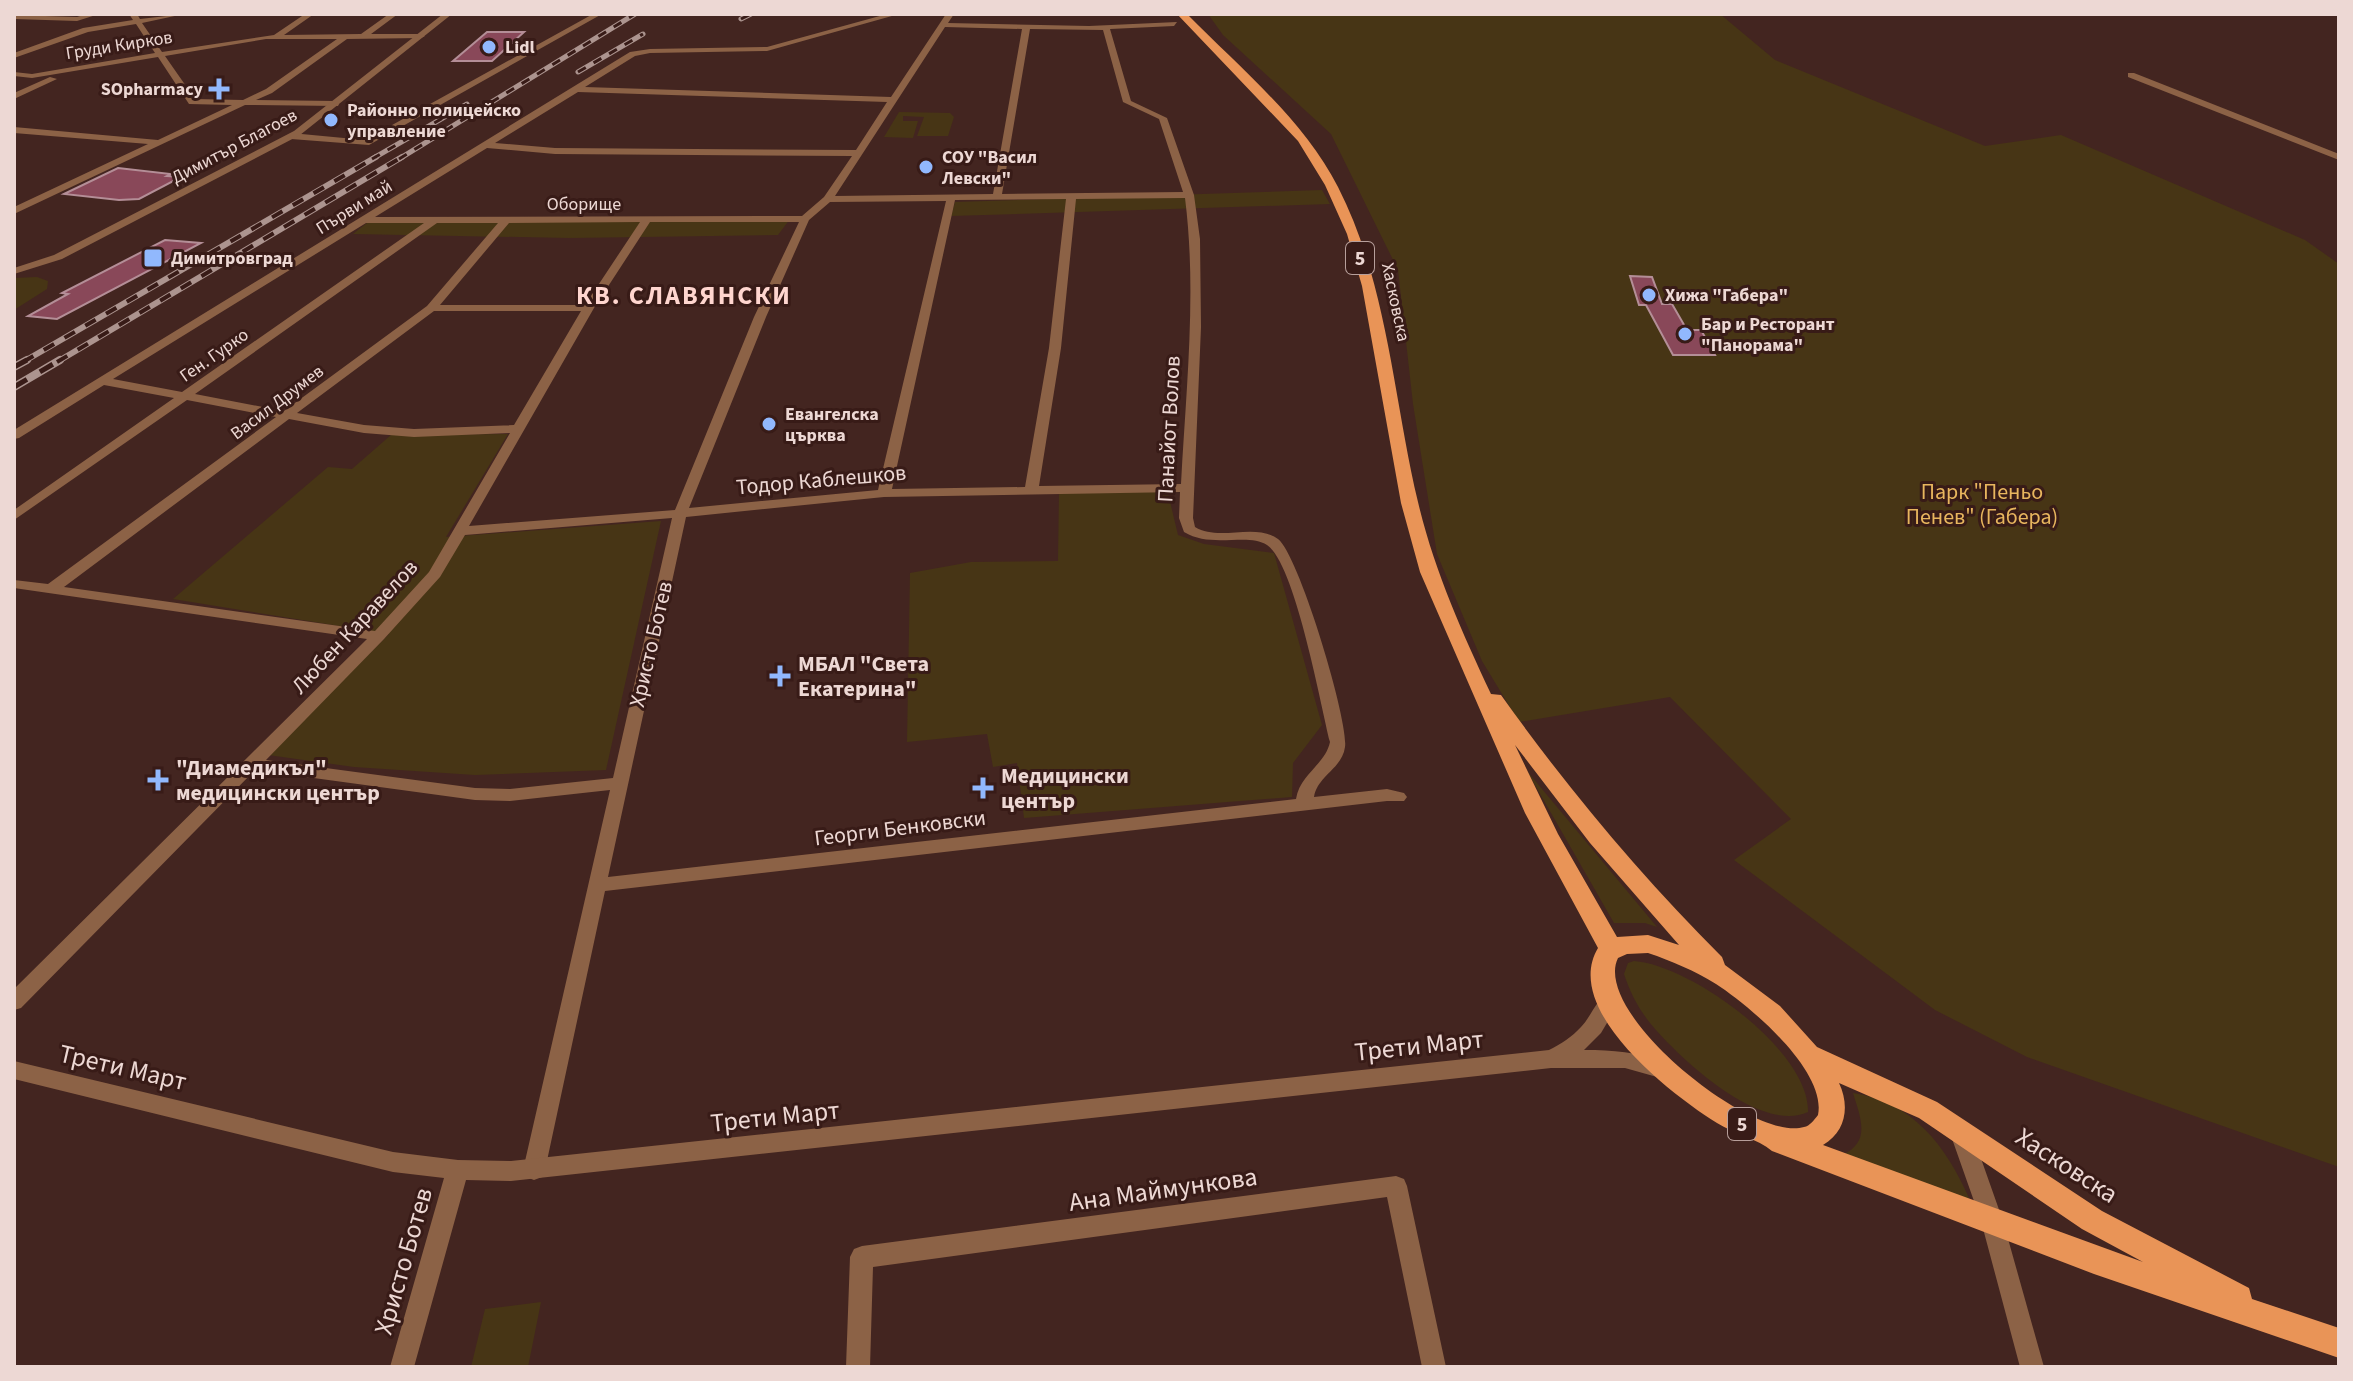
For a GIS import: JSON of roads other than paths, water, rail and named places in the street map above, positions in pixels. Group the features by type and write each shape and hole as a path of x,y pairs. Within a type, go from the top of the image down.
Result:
{"main road":[{"name":"Хасковска","path":"1178,19 1302,139 1317,159 1353,230 1371,300 1411,515 1424,558 1462,652 1541,823 1611,949"},
{"name":"Хасковска","path":"1462,652 1554,783 1673,924 1727,978"},
{"name":"5","path":"1648,944 1692,960 1727,978 1804,1050 1825,1079 1833,1098 1832,1116 1823,1132 1807,1139 1778,1140 1742,1124 1670,1074 1622,1021 1610,1001 1602,970 1611,949 1619,945 1648,944"},
{"name":"Хасковска","path":"1804,1050 1834,1069 1928,1110 2106,1228 2299,1329"},
{"name":"Хасковска","path":"1778,1140 2094,1260 2339,1343"}],"street":[{"path":"14,17 77,19 95,14"},
{"path":"14,56 86,30 135,17 180,14"},
{"path":"277,36 310,14"},
{"path":"363,36 394,14"},
{"name":"Димитър Благоев","path":"14,271 58,257 291,136 448,14"},
{"path":"291,136 366,143 598,14"},
{"path":"746,51 767,49 895,14"},
{"name":"Христо Ботев","path":"534,1170 680,514 760,317 805,219 828,199 950,14"},
{"path":"135,17 192,102 335,104"},
{"path":"942,25 1106,27 1178,19"},
{"name":"Панайот Волов","path":"1106,27 1127,102 1163,118 1189,195 1195,239 1196,289 1187,488 1189,529 1196,535 1207,537 1249,536 1276,544 1285,555 1303,603 1338,742 1337,754 1310,778 1304,805"},
{"path":"997,198 1026,28"},
{"path":"815,44 824,34"},
{"name":"Груди Кирков","path":"14,74 32,76 277,36 421,36"},
{"path":"14,211 269,91 346,36"},
{"name":"Първи май","path":"14,435 628,56 650,51 746,51"},
{"path":"746,51 791,53"},
{"path":"2131,75 2339,157"},
{"path":"14,96 54,79 32,76"},
{"path":"576,89 891,100"},
{"path":"14,130 163,143"},
{"path":"488,145 555,151 856,153"},
{"path":"828,199 1189,195"},
{"path":"1031,492 1055,348 1071,197"},
{"path":"884,493 951,198"},
{"name":"Любен Каравелов","path":"14,1002 379,636 435,574 588,308 647,219"},
{"name":"Оборище","path":"365,220 805,219"},
{"name":"Ген. Гурко","path":"14,516 433,221"},
{"name":"Васил Друмев","path":"51,589 288,417 431,308 505,221"},
{"path":"431,308 588,308"},
{"path":"102,381 188,395 288,417 414,433 518,429"},
{"name":"Тодор Каблешков","path":"460,531 680,514 884,493 1187,488"},
{"path":"14,584 379,636"},
{"path":"253,764 475,794 525,794 621,783"},
{"name":"Георги Бенковски","path":"599,885 1387,795 1398,797"},
{"name":"Трети Март","path":"1551,1059 1587,1038 1610,1001"},
{"name":"Трети Март","path":"14,1070 393,1162 458,1170 534,1170 1551,1059 1625,1059 1644,1062 1670,1074"},
{"path":"1961,1133 1992,1221 2032,1367"},
{"name":"Христо Ботев","path":"402,1367 458,1170"},
{"name":"Ана Маймункова","path":"858,1367 862,1257 1396,1186 1434,1367"}],"railway":[{"path":"399,159 635,14"},
{"path":"741,19 751,14"},
{"path":"578,72 643,34"},
{"path":"372,159 467,104"},
{"path":"23,362 376,157"},
{"path":"57,362 402,157"},
{"path":"14,367 27,360"},
{"path":"14,387 60,360"}],"place":[{"name":"Lidl","path":"489,47"},
{"name":"SOpharmacy","path":"219,89"},
{"name":"Районно полицейско управление","path":"331,120"},
{"name":"СОУ \"Васил Левски\"","path":"926,167"},
{"name":"Димитровград","path":"153,258"},
{"name":"Хижа \"Габера\"","path":"1649,295"},
{"name":"Бар и Ресторант \"Панорама\"","path":"1685,334"},
{"name":"Евангелска църква","path":"769,424"},
{"name":"МБАЛ \"Света Екатерина\"","path":"780,676"},
{"name":"\"Диамедикъл\" медицински център","path":"158,780"},
{"name":"Медицински център","path":"983,788"}],"district":[{"name":"КВ. СЛАВЯНСКИ","path":"684,295"}],"park label":[{"name":"Парк \"Пеньо Пенев\" (Габера)","path":"1982,504"}]}
